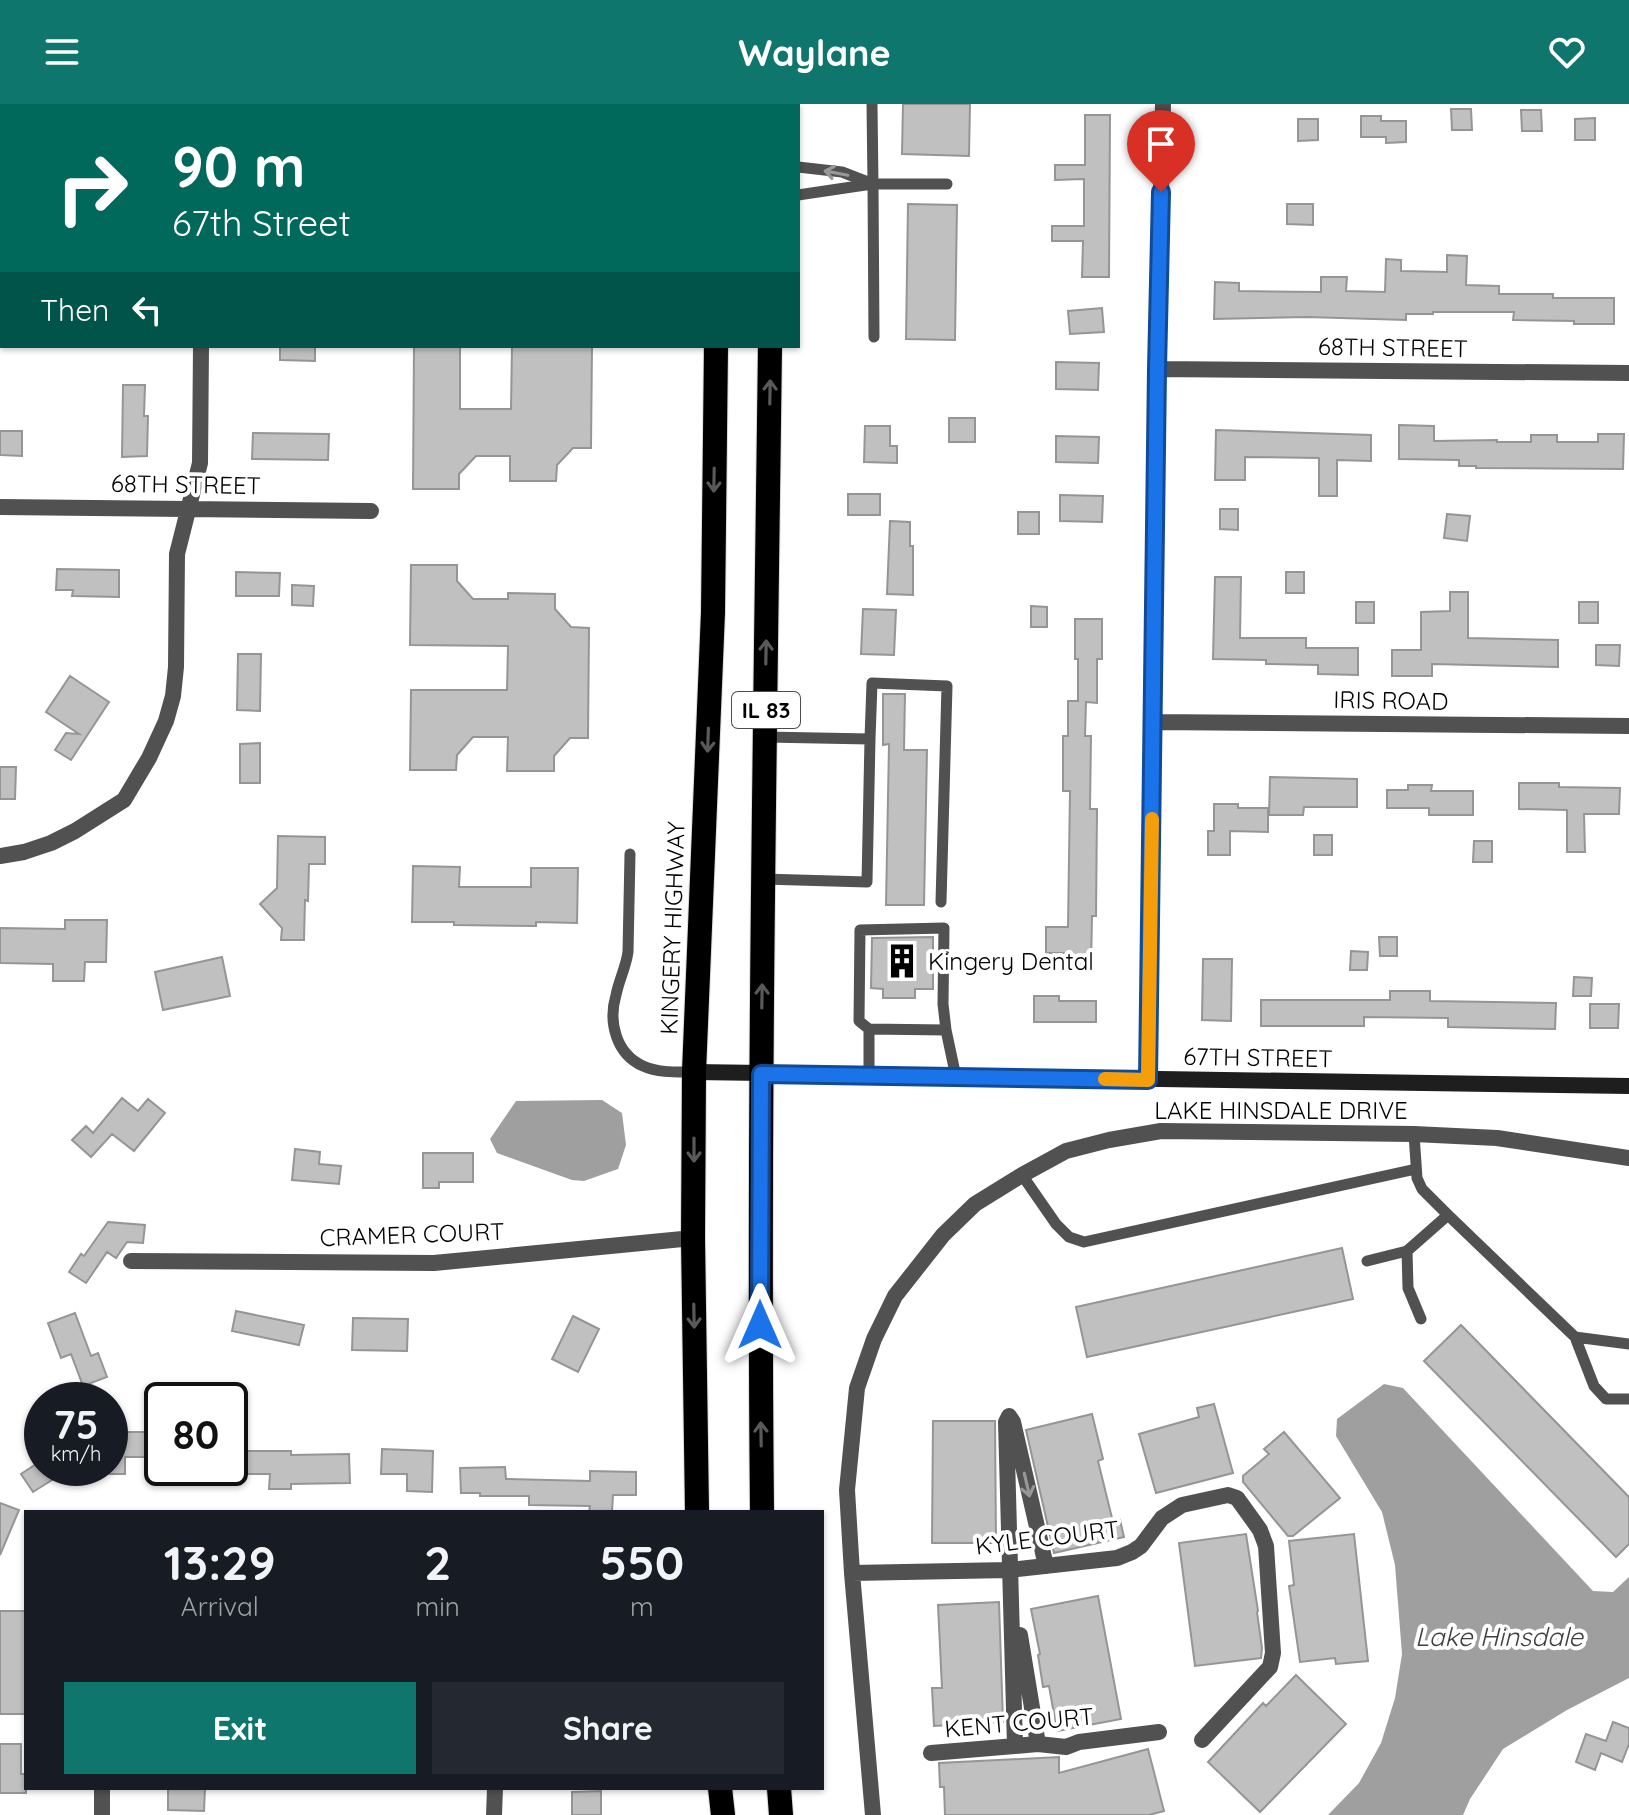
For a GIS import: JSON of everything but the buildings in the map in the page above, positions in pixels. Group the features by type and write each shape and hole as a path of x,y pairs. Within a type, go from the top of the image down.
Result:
{"highway":[{"name":"KINGERY HIGHWAY","path":"697,1510 694,1072 713,612 716,348"},
{"name":"IL 83","path":"762,1510 761,1074 770,348"},
{"path":"720,1790 723,1815"},
{"path":"779,1790 781,1815"}],"street":[{"path":"1148,1080 1163,104"},
{"path":"0,856 51,843 124,800 158,742 173,696 176,667 177,554 200,463 201,348"},
{"name":"68TH STREET","path":"1157,369 1629,373"},
{"name":"68TH STREET","path":"0,507 371,511"},
{"name":"IRIS ROAD","path":"1153,722 1629,726"},
{"name":"67TH STREET","path":"694,1072 1629,1086"},
{"name":"LAKE HINSDALE DRIVE","path":"873,1815 847,1490 857,1388 874,1339 895,1296 943,1235 975,1204 1066,1151 1161,1131 1497,1138 1629,1158"},
{"name":"CRAMER COURT","path":"131,1261 434,1263 693,1238"},
{"path":"1015,1746 1006,1422 1009,1416 1013,1422 1046,1566"},
{"name":"KYLE COURT","path":"852,1573 1009,1570 1117,1558 1141,1546 1162,1518 1182,1505 1228,1495 1237,1498 1260,1530 1266,1546 1273,1653 1270,1667 1202,1740"},
{"path":"1009,1570 1038,1744"},
{"name":"KENT COURT","path":"931,1753 1038,1744 1066,1747 1079,1742 1159,1732"},
{"path":"102,1790 102,1815"},
{"path":"494,1815 495,1790"}],"lane":[{"path":"872,104 874,337"},
{"path":"800,167 842,172 873,184"},
{"path":"800,195 873,184 947,184"},
{"path":"763,879 867,882 872,683 947,686 941,902"},
{"path":"765,737 870,739"},
{"path":"630,854 628,952 613,1007 615,1035 629,1057 644,1066 661,1071 694,1072"},
{"path":"946,1030 869,1029 859,1021 860,930 944,928 943,1004 956,1077"},
{"path":"869,1029 869,1075"},
{"path":"1414,1134 1417,1178 1422,1189 1575,1337 1594,1386 1606,1399 1629,1399"},
{"path":"1022,1175 1056,1224 1069,1237 1084,1242 1416,1169"},
{"path":"1367,1261 1407,1251 1448,1215"},
{"path":"1407,1251 1408,1288 1421,1319"},
{"path":"1575,1337 1629,1344"}],"water":[{"path":"602,1100 622,1113 626,1145 618,1169 584,1181 572,1180 497,1153 490,1139 516,1101"},
{"name":"Lake Hinsdale","path":"1384,1384 1403,1388 1593,1591 1613,1592 1629,1577 1629,1678 1567,1710 1503,1749 1463,1815 1328,1815 1359,1783 1381,1743 1395,1698 1402,1654 1395,1565 1382,1512 1336,1436 1337,1419"}],"slow traffic":[{"path":"1105,1079 1148,1080 1152,819"}],"place":[{"name":"Kingery Dental","path":"902,961"}],"route":[{"path":"760,1325 761,1074 1148,1080 1161,192"}]}
